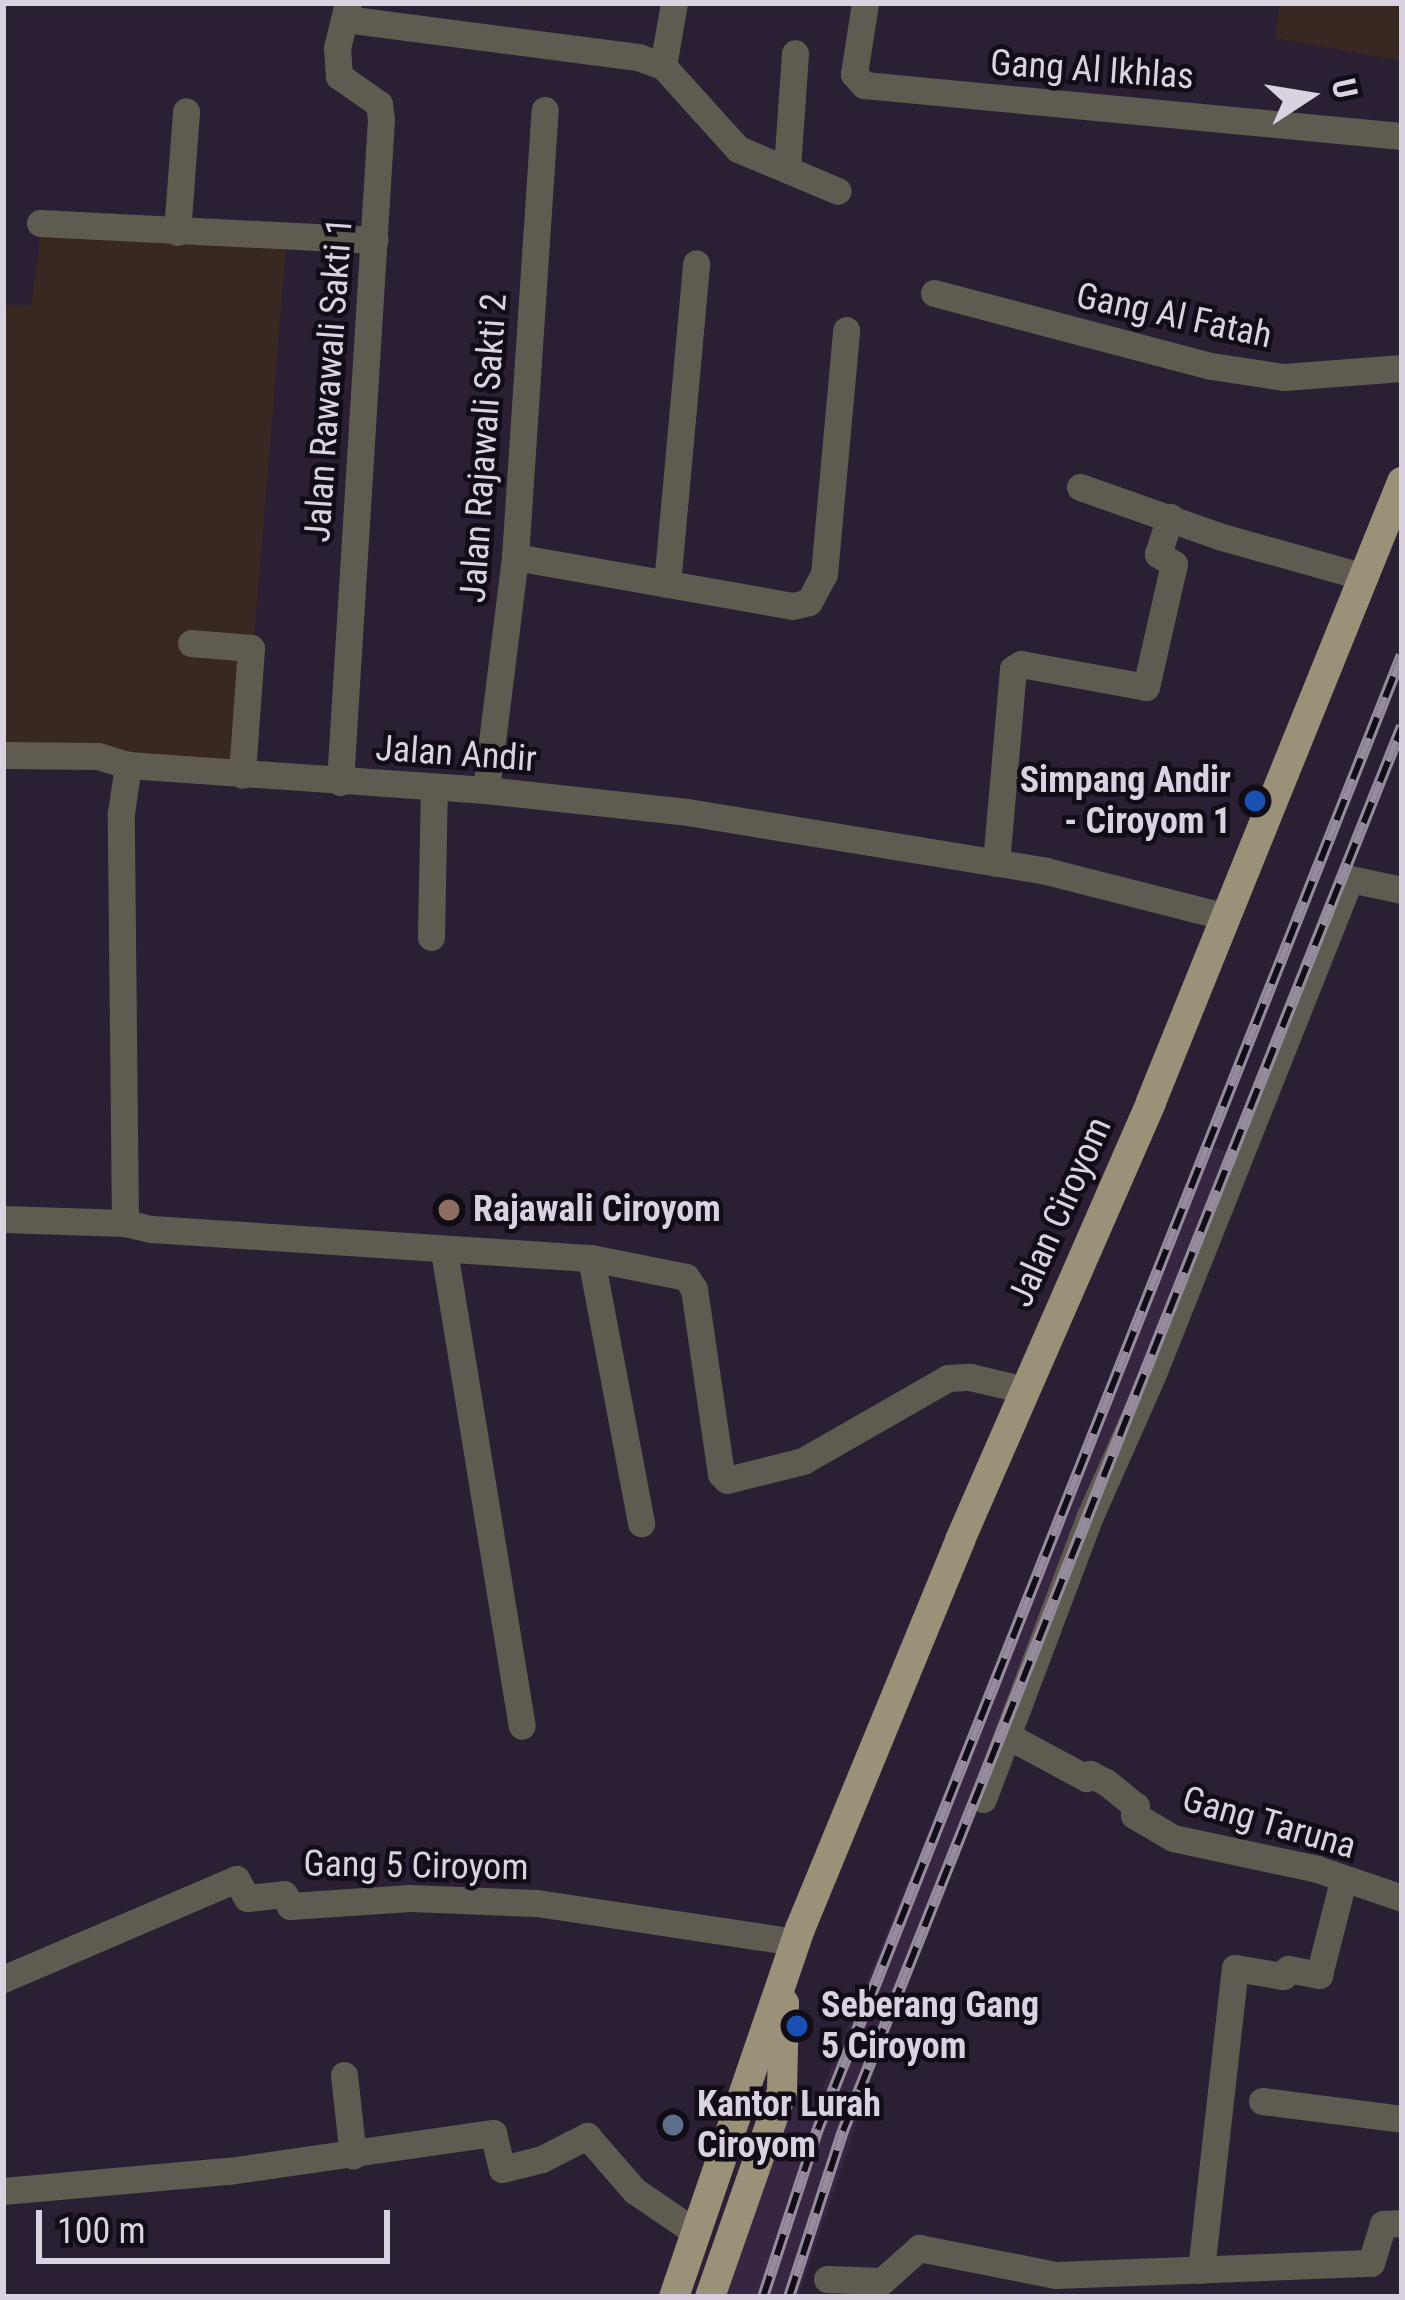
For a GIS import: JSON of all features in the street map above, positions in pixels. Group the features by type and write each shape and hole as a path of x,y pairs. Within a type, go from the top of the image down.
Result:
{"main road":[{"name":"Jalan Ciroyom","path":"674,2297 795,1942 1226,916 1402,482"},
{"name":"Jalan Ciroyom","path":"710,2297 782,2091 785,1972"},
{"path":"746,2084 768,2068 780,2079 782,2091"}],"street":[{"path":"663,66 674,3"},
{"name":"Gang Al Ikhlas","path":"865,3 854,74 864,85 1402,136"},
{"path":"346,11 638,57 663,66 738,149 838,191"},
{"name":"Jalan Rawawali Sakti 1","path":"340,782 380,110 339,76 329,48 346,11"},
{"path":"787,168 795,53"},
{"name":"Jalan Rajawali Sakti 2","path":"486,790 515,557 545,110"},
{"path":"177,232 186,111"},
{"path":"40,223 375,241"},
{"path":"667,584 696,263"},
{"name":"Gang Al Fatah","path":"934,293 1230,369 1284,377 1402,368"},
{"path":"515,557 794,606 809,602 824,574 846,330"},
{"path":"1080,488 1364,577"},
{"path":"996,863 1013,669 1021,664 1146,688 1174,564 1158,554 1170,517"},
{"path":"191,643 251,648 242,775"},
{"name":"Jalan Andir","path":"3,755 98,756 128,765 486,790 687,812 996,863 1226,916"},
{"path":"125,1223 121,859 128,765"},
{"path":"431,937 434,788"},
{"path":"983,1799 1090,1516 1168,1338 1350,879 1402,890"},
{"path":"3,1220 125,1223 444,1251 591,1258 686,1277 694,1289 721,1474 727,1480 803,1461 948,1378 970,1377 1025,1390"},
{"path":"444,1251 522,1726"},
{"path":"591,1258 641,1523"},
{"name":"Gang Taruna","path":"1008,1736 1086,1778 1090,1774 1106,1782 1136,1806 1134,1815 1173,1838 1317,1869 1402,1898"},
{"name":"Gang 5 Ciroyom","path":"3,1979 236,1879 248,1898 284,1894 290,1906 410,1898 537,1903 795,1942"},
{"path":"1201,2270 1235,1967 1285,1976 1288,1969 1319,1975 1343,1881"},
{"path":"344,2075 353,2156"},
{"path":"1262,2101 1402,2119"},
{"path":"3,2191 353,2156 493,2133 502,2169 542,2159 591,2137 635,2191 695,2232"},
{"path":"827,2279 882,2281 908,2253 920,2248 1055,2275 1371,2263 1394,2223"}],"shaded area":[{"path":"1280,3 1402,3 1402,61 1275,38"},
{"path":"43,220 287,235 244,763 3,751 3,305 31,305"},
{"path":"1213,1147 1237,1156 894,2013 798,2297 725,2297 795,2092 818,2100 913,1869 925,1874"}],"railway":[{"path":"763,2297 818,2129 1402,655"},
{"path":"789,2297 843,2131 1402,726"}],"place":[{"name":"Simpang Andir - Ciroyom 1","path":"1255,801"},
{"name":"Rajawali Ciroyom","path":"449,1210"},
{"name":"Seberang Gang 5 Ciroyom","path":"797,2026"},
{"name":"Kantor Lurah Ciroyom","path":"673,2125"}]}
